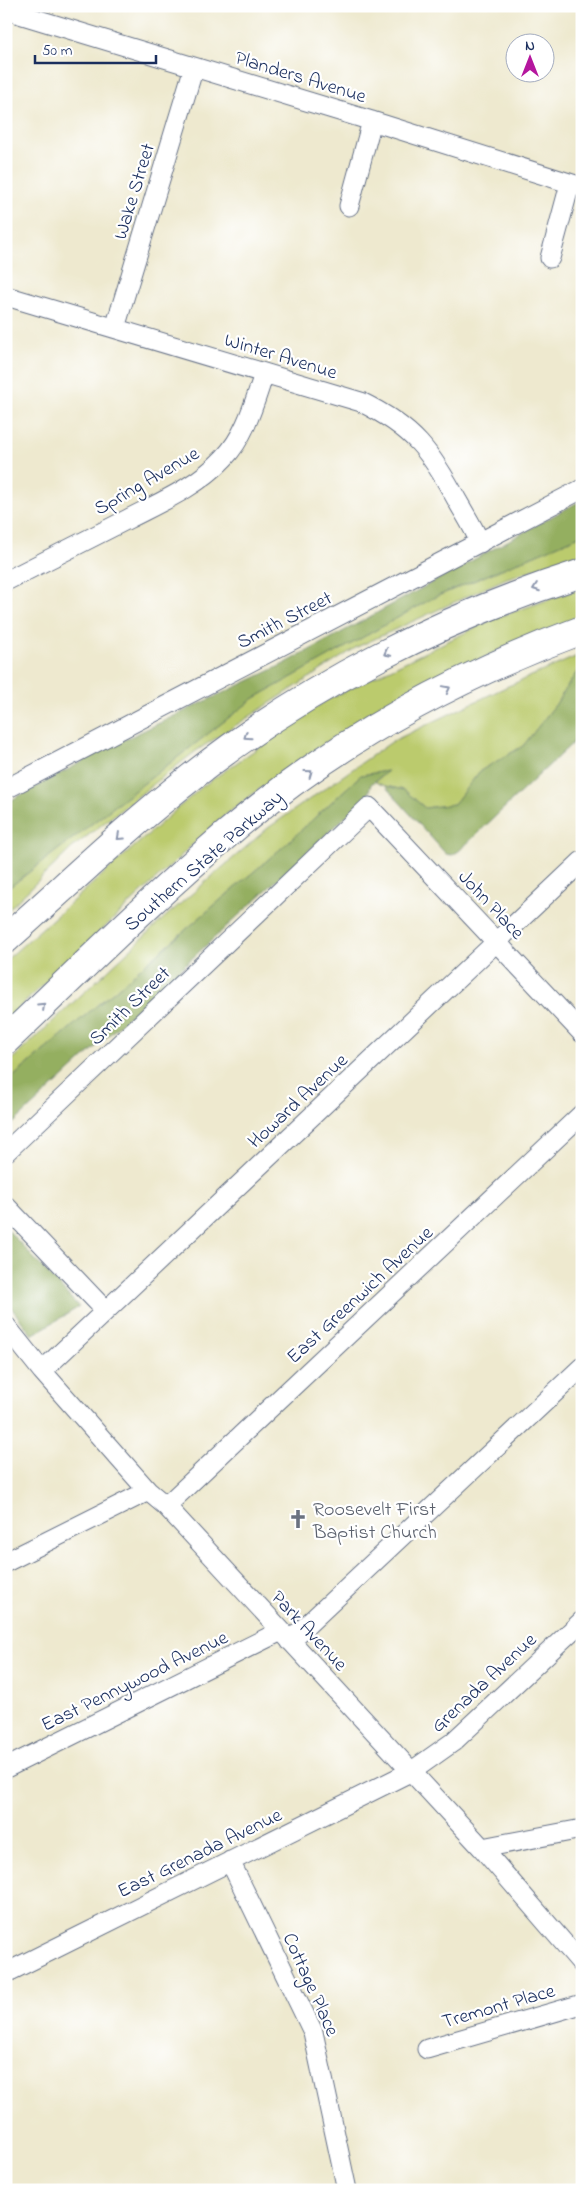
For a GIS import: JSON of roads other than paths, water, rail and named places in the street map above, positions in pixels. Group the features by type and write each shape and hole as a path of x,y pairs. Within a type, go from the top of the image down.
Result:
{"highway":[{"path":"6,940 148,811 220,756 292,707 343,677 432,631 502,601 582,572"},
{"name":"Southern State Parkway","path":"6,1040 183,873 274,797 346,747 422,702 501,662 582,630"}],"street":[{"name":"Planders Avenue","path":"6,10 372,121 576,186"},
{"name":"Wake Street","path":"115,328 194,67"},
{"path":"349,206 372,121"},
{"path":"550,258 576,186"},
{"name":"Winter Avenue","path":"6,296 361,402 382,412 402,426 438,464 471,521 480,542"},
{"name":"Spring Avenue","path":"6,581 168,498 202,478 224,458 238,440 248,420 264,374"},
{"name":"Smith Street","path":"6,789 582,489"},
{"name":"Smith Street","path":"6,1152 369,807"},
{"name":"John Place","path":"369,807 582,1033"},
{"name":"Howard Avenue","path":"42,1371 582,861"},
{"name":"East Greenwich Avenue","path":"166,1506 582,1114"},
{"path":"6,1206 105,1310"},
{"name":"Park Avenue","path":"6,1326 42,1371 148,1491 166,1506 482,1848 582,1964"},
{"name":"East Pennywood Avenue","path":"6,1768 285,1636 582,1367"},
{"path":"6,1562 148,1491"},
{"name":"Grenada Avenue","path":"412,1772 453,1742 582,1621"},
{"name":"East Grenada Avenue","path":"6,1973 412,1772"},
{"path":"482,1848 582,1829"},
{"name":"Cottage Place","path":"230,1861 313,2032 347,2190"},
{"name":"Tremont Place","path":"427,2049 582,2004"}],"place":[{"name":"Roosevelt First Baptist Church","path":"298,1519"}]}
